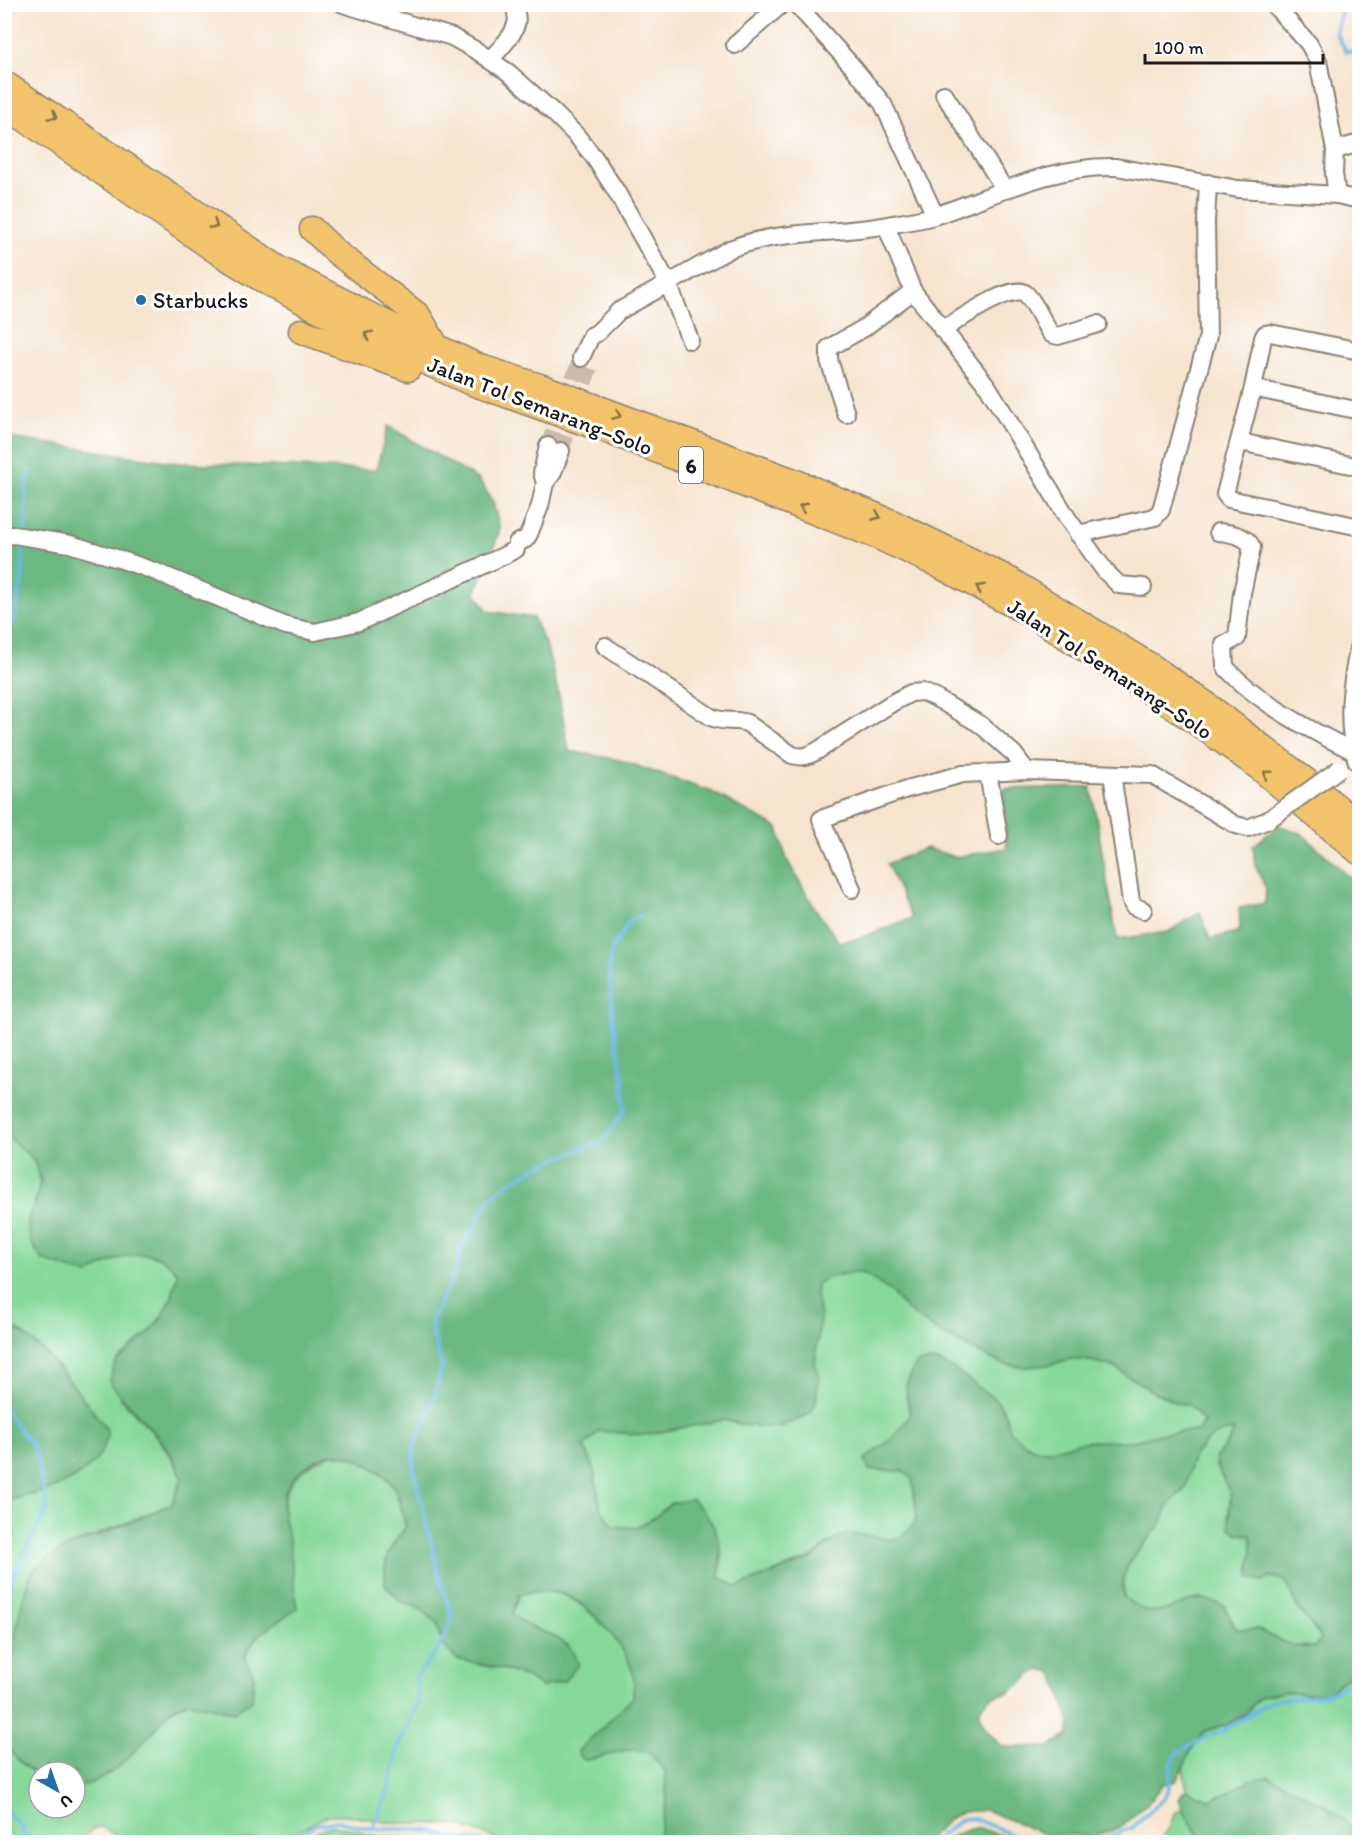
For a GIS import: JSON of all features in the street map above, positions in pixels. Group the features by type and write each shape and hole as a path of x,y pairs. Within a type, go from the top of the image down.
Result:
{"highway":[{"name":"Jalan Tol Semarang–Solo","path":"4,83 280,269 376,318 478,366 543,387 799,483 894,523 1005,577 1153,667 1196,697 1308,782 1359,825"},
{"name":"Jalan Tol Semarang–Solo","path":"4,105 216,251 269,284 433,367 607,431 878,537 936,564 1037,618 1193,720 1258,767 1359,852"},
{"path":"312,229 336,252 418,315 437,347"},
{"path":"301,332 470,391 517,399"}],"street":[{"path":"343,4 452,37 509,73 576,135 594,156 616,191 668,283 690,340"},
{"path":"735,45 782,4"},
{"path":"796,4 883,104 935,215"},
{"path":"1273,4 1309,44 1318,61 1335,150 1334,174 1337,195"},
{"path":"490,60 516,28 518,19 516,14"},
{"path":"944,94 1005,190"},
{"path":"1335,150 1359,143"},
{"path":"586,360 599,339 597,333 619,310 744,243 792,235 886,226 935,215 1057,173 1098,166 1116,167 1238,189 1337,195 1359,200"},
{"path":"1078,534 1155,517 1161,510 1208,336 1206,222 1208,183"},
{"path":"886,226 913,291 988,387 1078,534 1115,583 1143,587"},
{"path":"942,330 1007,292 1019,290 1028,296 1051,334 1064,334 1098,324"},
{"path":"846,414 829,360 829,348 864,328 913,291"},
{"path":"1359,351 1267,333 1263,338 1253,388 1226,492 1227,498 1359,527"},
{"path":"1253,388 1359,411"},
{"path":"1240,442 1359,467"},
{"path":"9,536 70,544 119,559 154,571 276,622 315,632 359,622 516,549 517,543 526,539 529,534 540,506 545,483 552,474 555,448"},
{"path":"1218,532 1238,535 1249,541 1252,547 1242,593 1237,638 1224,645 1227,669 1250,690 1356,758"},
{"path":"1356,758 1349,719 1359,640"},
{"path":"605,646 711,717 718,721 738,720 747,723 798,757 817,751 903,696 922,692 981,725 1014,754 1027,771"},
{"path":"852,889 821,819 907,789 963,774 1027,771 1145,774 1158,777 1236,825 1248,828 1268,820 1356,758"},
{"path":"988,773 999,836"},
{"path":"1112,774 1131,901 1133,906 1143,910"}],"green space":[{"path":"388,426 479,480 493,502 500,529 475,592 488,611 533,618 547,648 569,751 620,760 712,792 778,828 787,860 816,910 839,942 857,939 912,918 887,864 926,848 955,857 1007,848 1003,789 1091,787 1117,939 1168,932 1200,912 1210,939 1240,931 1239,908 1265,903 1266,888 1255,866 1253,846 1279,825 1302,834 1359,885 1359,1667 1328,1693 1283,1692 1261,1696 1246,1713 1228,1724 1205,1731 1192,1749 1176,1781 1162,1785 1148,1803 1122,1826 1111,1831 1088,1836 1043,1834 986,1810 963,1812 952,1817 924,1842 657,1842 667,1801 665,1771 649,1752 631,1750 583,1760 579,1756 578,1751 633,1698 634,1678 630,1664 616,1640 585,1608 565,1595 548,1592 519,1594 512,1615 530,1627 550,1634 568,1645 579,1664 564,1681 542,1687 524,1676 456,1659 442,1644 437,1623 421,1609 401,1601 385,1585 388,1554 406,1527 394,1487 380,1473 365,1463 348,1456 332,1454 310,1463 292,1481 284,1494 283,1512 289,1539 297,1608 256,1637 245,1656 254,1677 252,1700 234,1712 188,1702 176,1706 137,1749 109,1774 87,1785 87,1760 27,1760 27,1767 13,1754 6,1743 5,1736 6,1703 18,1624 28,1581 33,1571 49,1557 69,1546 172,1504 182,1478 165,1446 109,1381 116,1362 149,1333 162,1316 172,1297 178,1274 158,1257 146,1254 122,1257 88,1275 43,1260 31,1243 27,1222 41,1180 33,1159 5,1134 4,437 179,463 376,470","holes":["854,1272 865,1274 891,1292 906,1309 938,1332 1002,1364 1025,1367 1049,1365 1070,1359 1092,1361 1114,1367 1152,1391 1177,1403 1189,1404 1204,1422 1198,1431 1162,1434 1131,1441 1091,1441 1042,1450 1028,1445 1015,1436 1005,1413 994,1398 950,1367 925,1362 916,1364 906,1385 910,1416 892,1439 865,1459 869,1470 903,1471 912,1478 917,1517 911,1528 901,1537 890,1540 867,1535 849,1534 838,1537 811,1559 737,1587 719,1577 720,1553 717,1534 707,1516 692,1499 671,1503 655,1517 637,1528 614,1526 601,1510 593,1466 584,1446 599,1431 643,1435 724,1420 747,1426 771,1427 782,1426 802,1418 811,1412 816,1402 819,1374 815,1364 820,1317 816,1295 817,1284 829,1277","1234,1430 1230,1440 1216,1457 1216,1463 1230,1493 1230,1528 1239,1534 1251,1535 1250,1578 1261,1581 1272,1577 1282,1579 1289,1587 1298,1608 1319,1635 1320,1641 1314,1647 1292,1646 1257,1629 1236,1629 1224,1606 1209,1600 1194,1600 1155,1612 1143,1609 1124,1597 1124,1575 1128,1566 1138,1550 1159,1526 1173,1499 1185,1488 1191,1462 1196,1453 1213,1437 1222,1432","1040,1669 1051,1672 1055,1677 1070,1722 1068,1735 1049,1747 1003,1747 984,1725 980,1712 982,1706 989,1698 1013,1690"]},
{"path":"5,1134 33,1159 39,1174 38,1190 27,1222 88,1275 123,1257 147,1254 158,1257 169,1264 178,1274 172,1297 162,1316 149,1333 133,1347 121,1399 163,1445 182,1478 172,1504 67,1547 32,1572 17,1623 5,1711 5,1502 55,1487 76,1477 94,1462 91,1409 47,1355 22,1332 5,1325"},
{"path":"854,1272 865,1274 891,1292 906,1309 938,1332 1002,1364 1025,1367 1049,1365 1070,1359 1092,1361 1114,1367 1152,1391 1177,1403 1189,1404 1204,1422 1198,1431 1165,1433 1133,1441 1084,1442 1039,1451 1011,1434 1005,1414 999,1404 982,1390 906,1395 910,1416 892,1439 865,1460 869,1470 903,1471 912,1478 917,1517 911,1528 901,1537 890,1540 867,1535 827,1544 811,1558 737,1587 719,1577 722,1555 671,1503 655,1517 637,1528 614,1526 601,1510 593,1466 584,1446 599,1431 643,1435 724,1420 747,1426 811,1412 816,1401 819,1374 815,1364 820,1317 816,1295 817,1284 829,1277"},
{"path":"5,1325 17,1330 46,1354 107,1430 101,1452 95,1461 77,1476 45,1491 5,1502"},
{"path":"1234,1430 1230,1440 1216,1457 1216,1467 1231,1494 1228,1517 1239,1534 1251,1535 1254,1547 1249,1567 1261,1581 1278,1578 1288,1585 1296,1605 1318,1636 1320,1641 1314,1647 1292,1646 1257,1629 1236,1629 1224,1606 1192,1600 1172,1609 1151,1612 1141,1610 1124,1597 1123,1585 1128,1565 1159,1525 1173,1499 1185,1488 1191,1462 1196,1453 1213,1437 1222,1432"},
{"path":"332,1454 356,1458 377,1470 394,1485 406,1527 388,1554 385,1585 401,1601 421,1609 437,1623 442,1644 480,1665 524,1676 542,1687 564,1681 578,1664 568,1645 550,1634 530,1627 512,1615 519,1594 554,1592 575,1601 596,1618 616,1641 630,1664 634,1678 633,1698 578,1751 579,1756 584,1760 630,1750 649,1752 665,1771 667,1801 657,1842 504,1842 457,1825 384,1822 347,1815 329,1815 287,1836 234,1842 123,1842 105,1828 100,1827 94,1828 77,1842 5,1842 4,1736 10,1749 27,1768 27,1820 87,1820 87,1782 156,1729 168,1711 189,1702 234,1712 254,1677 245,1656 256,1637 297,1608 289,1542 283,1518 284,1503 290,1484 296,1476 312,1464"},
{"path":"1359,1667 1359,1840 1326,1805 1306,1797 1247,1781 1230,1792 1210,1800 1187,1790 1183,1768 1192,1749 1205,1731 1228,1724 1246,1713 1261,1696 1283,1692 1328,1693"},
{"path":"1269,1776 1334,1812 1346,1821 1359,1842 1202,1842 1183,1810 1179,1799 1182,1793 1187,1790 1210,1800 1230,1792 1247,1781"},
{"path":"1183,1810 1202,1842 1162,1842 1174,1813"},
{"path":"332,1826 357,1830 367,1835 446,1842 297,1842 321,1829"},
{"path":"976,1827 1021,1842 944,1842 954,1835"}],"waterway":[{"path":"1343,4 1336,33 1346,51 1360,53"},
{"path":"25,531 26,481 31,470"},
{"path":"4,631 13,623 22,581 24,542"},
{"path":"373,1829 389,1788 399,1745 418,1703 416,1678 438,1649 450,1625 451,1614 438,1572 414,1470 414,1447 433,1404 442,1366 432,1332 432,1319 456,1271 461,1248 490,1199 507,1184 536,1167 601,1143 625,1110 623,1076 613,1020 609,974 611,951 629,922 638,916"},
{"path":"4,1410 34,1448 48,1508 13,1575 4,1610"},
{"path":"933,1842 961,1819 972,1818 1013,1835 1037,1838 1081,1841 1116,1835 1132,1828 1164,1798 1169,1787 1171,1767 1175,1756 1184,1749 1210,1735 1221,1732 1273,1700 1318,1696 1337,1691 1360,1673"},
{"path":"4,1809 22,1827 25,1842"},
{"path":"287,1842 315,1825 337,1821 373,1829 415,1829 434,1832 450,1838 481,1842"}],"tunnel":[{"path":"548,446 581,358"},
{"path":"561,451 592,361"}],"place":[{"name":"Starbucks","path":"141,300"}]}
